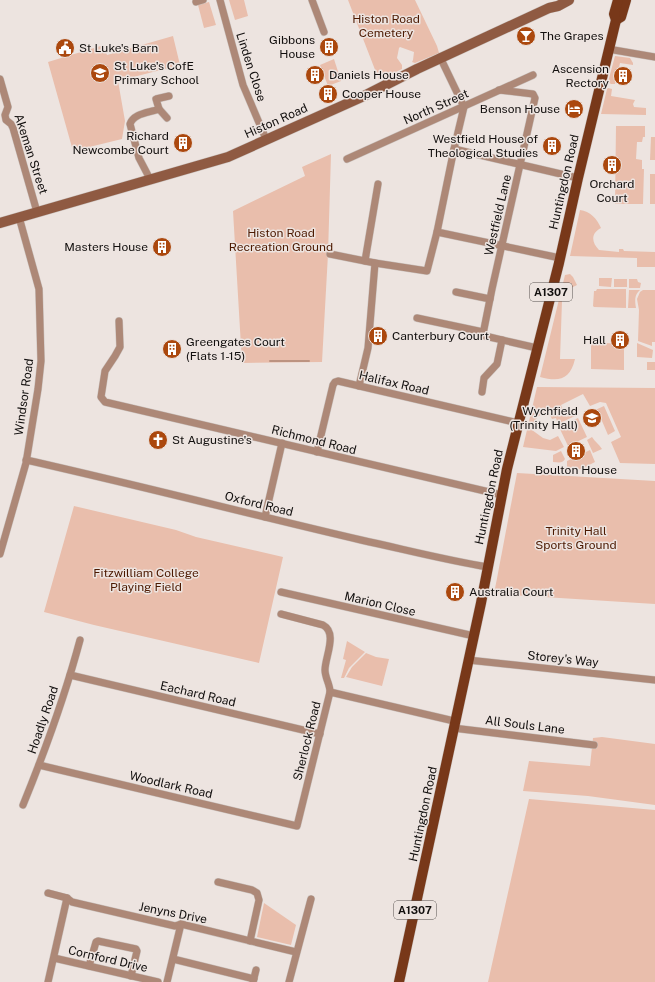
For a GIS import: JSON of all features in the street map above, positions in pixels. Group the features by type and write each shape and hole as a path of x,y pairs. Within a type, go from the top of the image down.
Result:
{"main road":[{"name":"Huntingdon Road","path":"398,982 446,767 518,423 560,258 616,20 614,14 618,0"},
{"name":"Huntingdon Road","path":"616,20 621,16 626,0"},
{"name":"Histon Road","path":"0,223 228,157 364,96 440,57 560,2"}],"street":[{"name":"Linden Close","path":"220,0 243,85 266,140"},
{"path":"312,0 324,32"},
{"path":"608,49 655,57"},
{"path":"330,254 426,272 437,232 464,107 440,57"},
{"name":"North Street","path":"347,159 533,75"},
{"name":"Akeman Street","path":"0,79 8,107 3,120 11,124 13,128 37,212"},
{"name":"Westfield Lane","path":"484,334 490,299 535,98 533,94 499,90"},
{"path":"167,118 160,109 156,99 168,96"},
{"path":"150,179 139,158 130,124 135,117 160,109"},
{"path":"454,149 578,178"},
{"path":"365,261 378,184"},
{"name":"Windsor Road","path":"0,554 26,460 41,361 39,289 19,217"},
{"path":"437,232 560,258"},
{"path":"359,386 368,348 376,263"},
{"path":"456,292 490,299"},
{"path":"417,318 537,348"},
{"name":"Richmond Road","path":"119,321 120,347 116,356 105,370 101,397 105,402 502,495"},
{"path":"482,392 484,378 497,364 502,340"},
{"name":"Halifax Road","path":"317,452 333,385 338,381 518,423"},
{"path":"265,517 282,443"},
{"name":"Oxford Road","path":"26,460 444,559 488,567"},
{"name":"Marion Close","path":"281,592 474,636"},
{"path":"281,614 323,625 328,629 330,636 325,670 330,692"},
{"name":"Hoadly Road","path":"23,805 39,765 70,675 80,640"},
{"name":"Storey's Way","path":"468,660 655,680"},
{"name":"Eachard Road","path":"70,675 320,734"},
{"name":"Sherlock Road","path":"297,826 330,692 454,724"},
{"name":"All Souls Lane","path":"454,724 594,745"},
{"name":"Woodlark Road","path":"39,765 297,826"},
{"path":"218,882 252,890 257,893 259,900 250,941"},
{"name":"Jenyns Drive","path":"48,893 67,898 72,902 175,926 181,924 296,952"},
{"path":"48,982 67,898"},
{"path":"289,982 310,899"},
{"path":"168,982 181,924"},
{"path":"89,966 96,942 98,941 136,949 137,951 131,976"},
{"name":"Cornford Drive","path":"54,958 158,982"},
{"path":"173,959 254,981 256,970"}],"green space":[{"path":"229,0 244,0 248,16 235,20"},
{"name":"Histon Road Cemetery","path":"348,0 415,0 439,53 415,63 412,62 414,52 400,47 397,58 402,65 402,69 379,80"},
{"path":"209,2 216,25 204,28 198,5"},
{"name":"St Luke's CofE Primary School","path":"173,36 180,65 118,81 125,121 122,139 73,151 48,62 104,45 107,55"},
{"path":"615,56 630,58 633,65 620,63 615,84 611,84 608,82"},
{"path":"334,59 341,81 328,86 320,65"},
{"path":"608,88 612,89 611,96 635,100 633,104 634,107 646,108 646,115 601,114"},
{"path":"616,126 645,126 645,137 643,137 642,142 637,142 636,159 642,160 642,169 644,169 643,204 615,204"},
{"path":"651,137 655,137 655,160 650,160"},
{"name":"Histon Road Recreation Ground","path":"331,154 328,254 322,362 242,363 233,211 305,176 302,167"},
{"path":"650,174 655,174 655,204 650,204"},
{"path":"580,210 593,216 601,228 595,232 593,238 596,247 599,250 619,252 619,249 623,249 624,251 655,252 655,267 637,267 637,258 570,256"},
{"path":"570,274 577,285 571,288 571,298 562,301 560,359 575,359 570,371 563,378 547,379 540,377 565,275"},
{"path":"599,278 612,278 611,287 599,286"},
{"path":"614,279 627,279 627,287 614,287"},
{"path":"629,279 637,279 638,282 641,283 640,288 629,288"},
{"path":"597,289 626,289 626,308 594,307 594,291"},
{"path":"629,290 640,290 636,296 636,308 628,308"},
{"path":"643,290 655,290 655,342 652,342 652,346 638,341 639,310 637,299 640,292"},
{"path":"591,337 605,337 605,343 624,344 624,370 591,369"},
{"path":"637,343 653,350 652,358 637,357"},
{"path":"647,362 655,362 655,370 647,370"},
{"path":"537,387 655,388 655,464 620,463 611,442 621,437 606,403 600,402 590,406 583,394 561,405 566,417 574,414 575,416 558,424 556,418 552,419 548,411 537,417 532,430 543,438 550,440 558,436 564,447 556,451 523,447"},
{"path":"604,406 615,431 608,435 599,414 595,415 593,411"},
{"path":"578,418 587,437 568,446 559,427"},
{"path":"592,437 602,449 593,453 587,440"},
{"path":"590,450 595,462 581,469 567,471 567,461"},
{"path":"561,451 565,459 564,461 553,462 553,455"},
{"name":"Trinity Hall Sports Ground","path":"517,473 655,481 655,604 494,594"},
{"name":"Fitzwilliam College Playing Field","path":"74,506 283,557 259,663 44,612"},
{"path":"347,641 365,652 349,668 344,678 341,678 346,660 343,659"},
{"path":"366,653 376,657 389,659 382,686 346,677 352,667"},
{"path":"602,737 655,744 655,805 588,796 523,791 529,761 590,766 593,738"},
{"path":"529,799 655,810 655,982 488,982"},
{"path":"264,903 296,925 291,945 257,937"}],"waterway":[{"path":"270,361 309,361"}],"place":[{"name":"The Grapes","path":"526,36"},
{"name":"Gibbons House","path":"329,47"},
{"name":"St Luke's Barn","path":"65,48"},
{"name":"St Luke's CofE Primary School","path":"100,73"},
{"name":"Daniels House","path":"315,75"},
{"name":"Ascension Rectory","path":"623,76"},
{"name":"Cooper House","path":"328,94"},
{"name":"Benson House","path":"574,109"},
{"name":"Richard Newcombe Court","path":"183,143"},
{"name":"Westfield House of Theological Studies","path":"552,146"},
{"name":"Orchard Court","path":"612,165"},
{"name":"Masters House","path":"162,247"},
{"name":"Canterbury Court","path":"378,336"},
{"name":"Hall","path":"620,340"},
{"name":"Greengates Court (Flats 1-15)","path":"172,349"},
{"name":"Wychfield (Trinity Hall)","path":"592,418"},
{"name":"St Augustine's","path":"158,440"},
{"name":"Boulton House","path":"576,451"},
{"name":"Australia Court","path":"455,592"}]}
